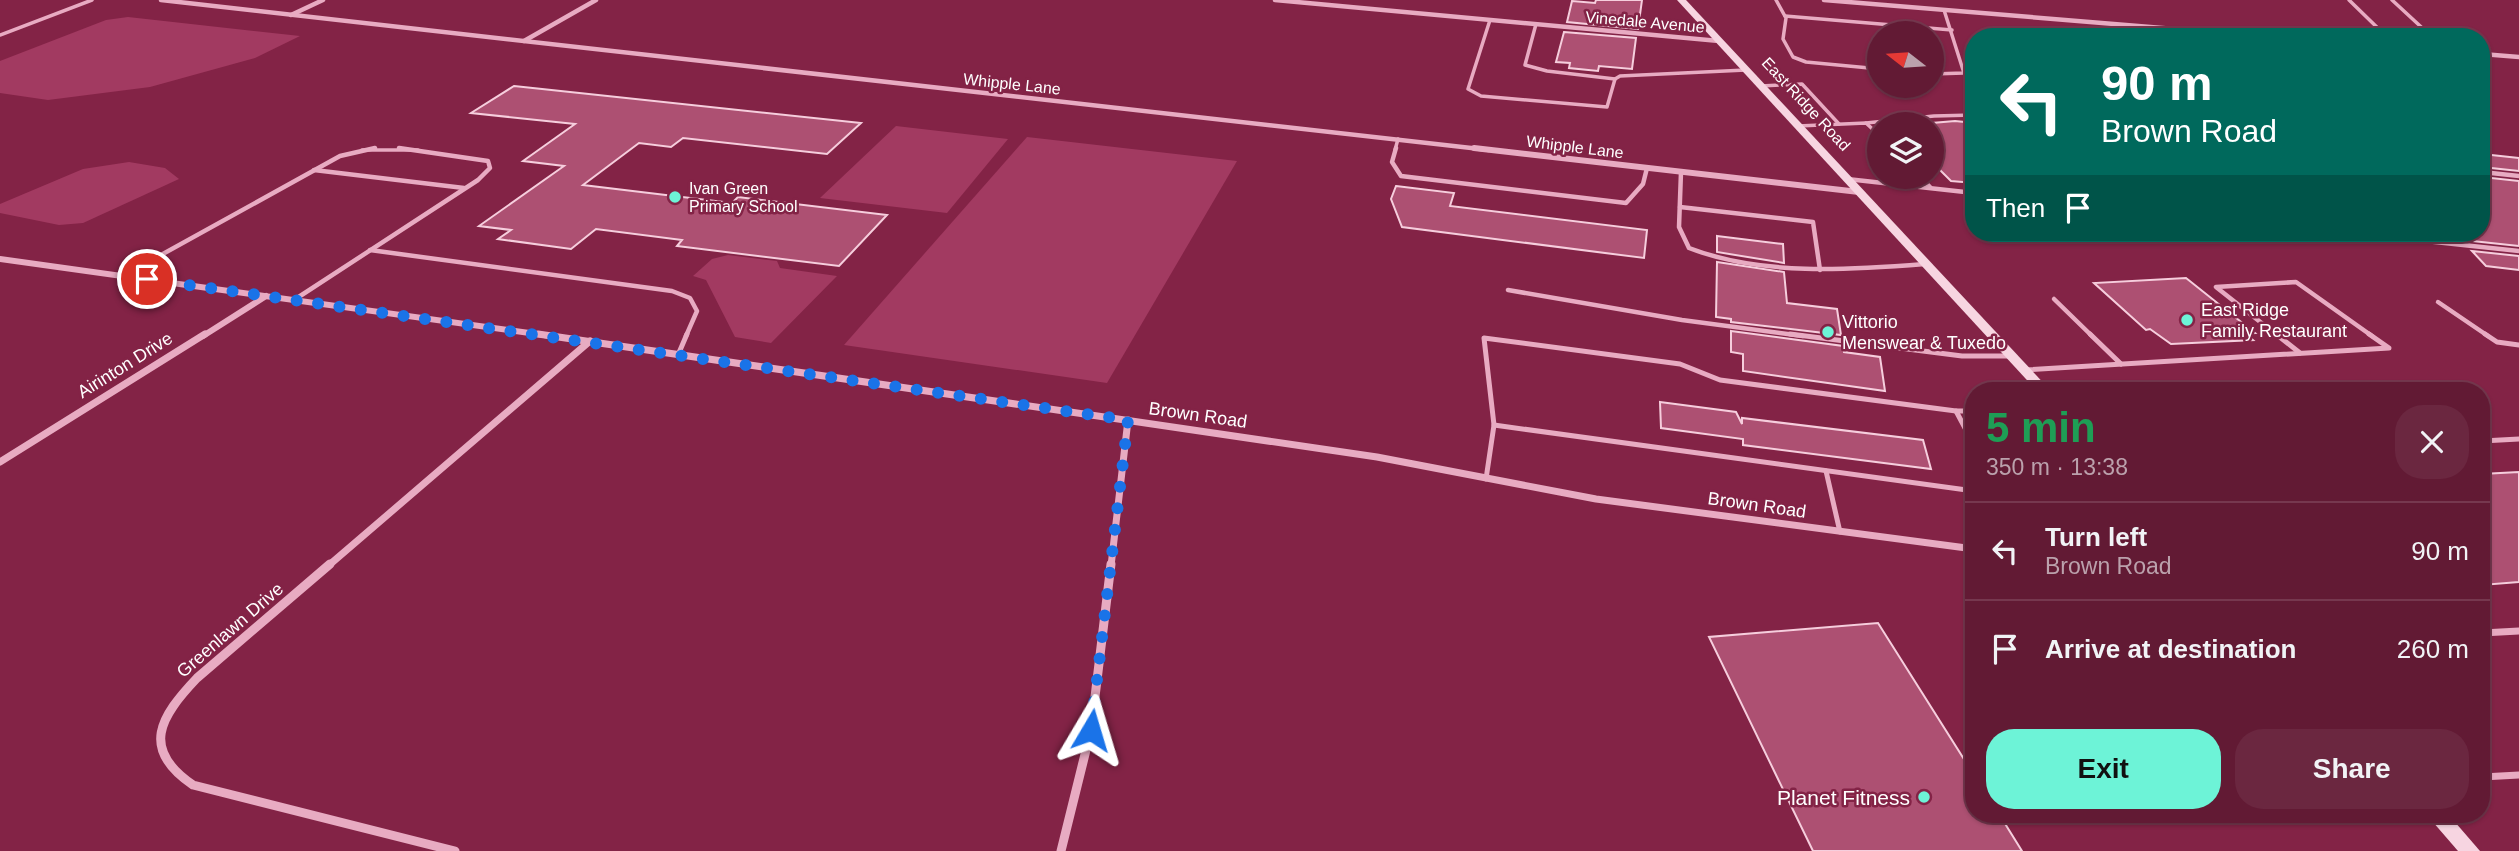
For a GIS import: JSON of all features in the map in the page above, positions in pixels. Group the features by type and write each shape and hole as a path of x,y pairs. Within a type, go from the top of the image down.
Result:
{"main road":[{"name":"East Ridge Road","path":"1681,0 2035,382"},
{"path":"2444,823 2470,851"}],"street":[{"name":"Whipple Lane","path":"161,0 1860,192"},
{"path":"290,15 323,0"},
{"path":"523,41 596,0"},
{"name":"Vinedale Avenue","path":"1275,0 1719,41"},
{"path":"1824,0 2163,28"},
{"path":"2490,55 2519,57"},
{"name":"Brown Road","path":"0,259 590,341 1377,457 1596,499 1965,548"},
{"name":"Airinton Drive","path":"0,461 266,296"},
{"name":"Greenlawn Drive","path":"455,851 193,785 170,768 158,747 161,726 174,702 197,678 590,341"},
{"path":"1061,851 1091,730 1128,420"}],"lane":[{"path":"0,35 92,0"},
{"path":"1776,0 1785,16 1783,39 1793,57 1806,62 1867,68"},
{"path":"2349,0 2378,28"},
{"path":"2392,0 2422,28"},
{"path":"1944,10 1964,73 1944,74"},
{"path":"1785,16 1952,30"},
{"path":"1490,20 1469,92 1481,96 1606,107 1615,79"},
{"path":"1536,24 1525,65 1547,71 1615,79 1631,75 1746,70"},
{"path":"1761,86 1802,85 1839,124"},
{"path":"1798,126 1920,119 1947,113 1965,114"},
{"path":"1398,139 1392,162 1401,176 1626,204 1643,184 1647,168"},
{"path":"123,276 356,149 386,148 488,161 490,168 465,188 294,300"},
{"path":"314,170 465,188"},
{"path":"1681,172 1679,227 1689,248 1715,258 1820,270 1925,264"},
{"path":"2490,173 2519,176"},
{"path":"1847,179 1867,181"},
{"path":"1944,189 1965,192"},
{"path":"1680,207 1813,222 1820,270"},
{"path":"2445,242 2519,251"},
{"path":"370,250 673,292 690,298 697,310 678,355"},
{"path":"2024,370 2389,348 2296,282 2216,287 2300,353"},
{"path":"1508,290 1695,322 1962,356 2011,356"},
{"path":"2054,299 2121,364"},
{"path":"2438,302 2497,342 2519,345"},
{"path":"1486,479 1494,425 1484,338 1680,365 1720,380 1965,411"},
{"path":"1956,411 1965,428"},
{"path":"1494,425 1965,490"},
{"path":"2490,441 2519,439"},
{"path":"1826,471 1840,532"},
{"path":"2490,633 2519,631"},
{"path":"2490,777 2519,775"}],"shaded area":[{"path":"128,17 300,36 255,58 150,87 48,100 0,93 0,61 106,20"},
{"path":"896,126 1008,139 947,213 820,198"},
{"path":"1027,137 1237,161 1107,383 844,345"},
{"path":"129,162 165,168 179,179 83,223 59,225 0,213 0,204 83,169"},
{"path":"728,255 777,261 780,268 837,276 771,343 735,337 706,280 693,276 712,259"}],"building":[{"path":"1596,0 1642,0 1638,29 1567,22 1572,1 1595,3"},
{"path":"1564,32 1636,38 1632,69 1599,66 1598,71 1569,68 1570,63 1556,62"},
{"name":"Ivan Green Primary School","path":"514,86 861,123 827,154 683,138 671,147 639,143 583,185 732,203 738,197 887,215 839,266 677,246 682,240 596,229 571,249 498,239 511,230 479,226 564,166 523,161 575,124 471,113"},
{"path":"1944,122 1965,122 1965,182 1951,181 1944,174"},
{"path":"2490,155 2519,158 2519,171 2490,168"},
{"path":"2490,178 2519,181 2519,246 2482,242 2490,242"},
{"path":"1396,186 1454,193 1450,206 1647,230 1644,258 1402,227 1391,199"},
{"path":"1717,236 1783,244 1784,263 1717,252"},
{"path":"2472,251 2519,256 2519,270 2486,266"},
{"path":"1717,262 1784,272 1787,303 1837,309 1841,335 1731,322 1731,319 1716,317"},
{"name":"East Ridge Family Restaurant","path":"2186,278 2255,333 2246,334 2253,340 2171,344 2150,329 2146,330 2094,283"},
{"path":"1731,331 1843,346 1844,352 1880,357 1885,391 1743,371 1743,354 1731,352"},
{"path":"1660,402 1736,412 1742,424 1742,418 1923,440 1931,469 1743,445 1743,439 1661,428"},
{"path":"2519,472 2519,582 2490,584 2490,474"},
{"path":"1878,623 1965,761 1965,823 2005,823 2022,851 1813,851 1709,637"}],"place":[{"name":"Ivan Green Primary School","path":"675,197"},
{"name":"East Ridge Family Restaurant","path":"2187,320"},
{"name":"Vittorio Menswear & Tuxedo","path":"1828,332"},
{"name":"Planet Fitness","path":"1924,797"}],"route":[{"path":"147,279 1128,420 1091,730"}]}
